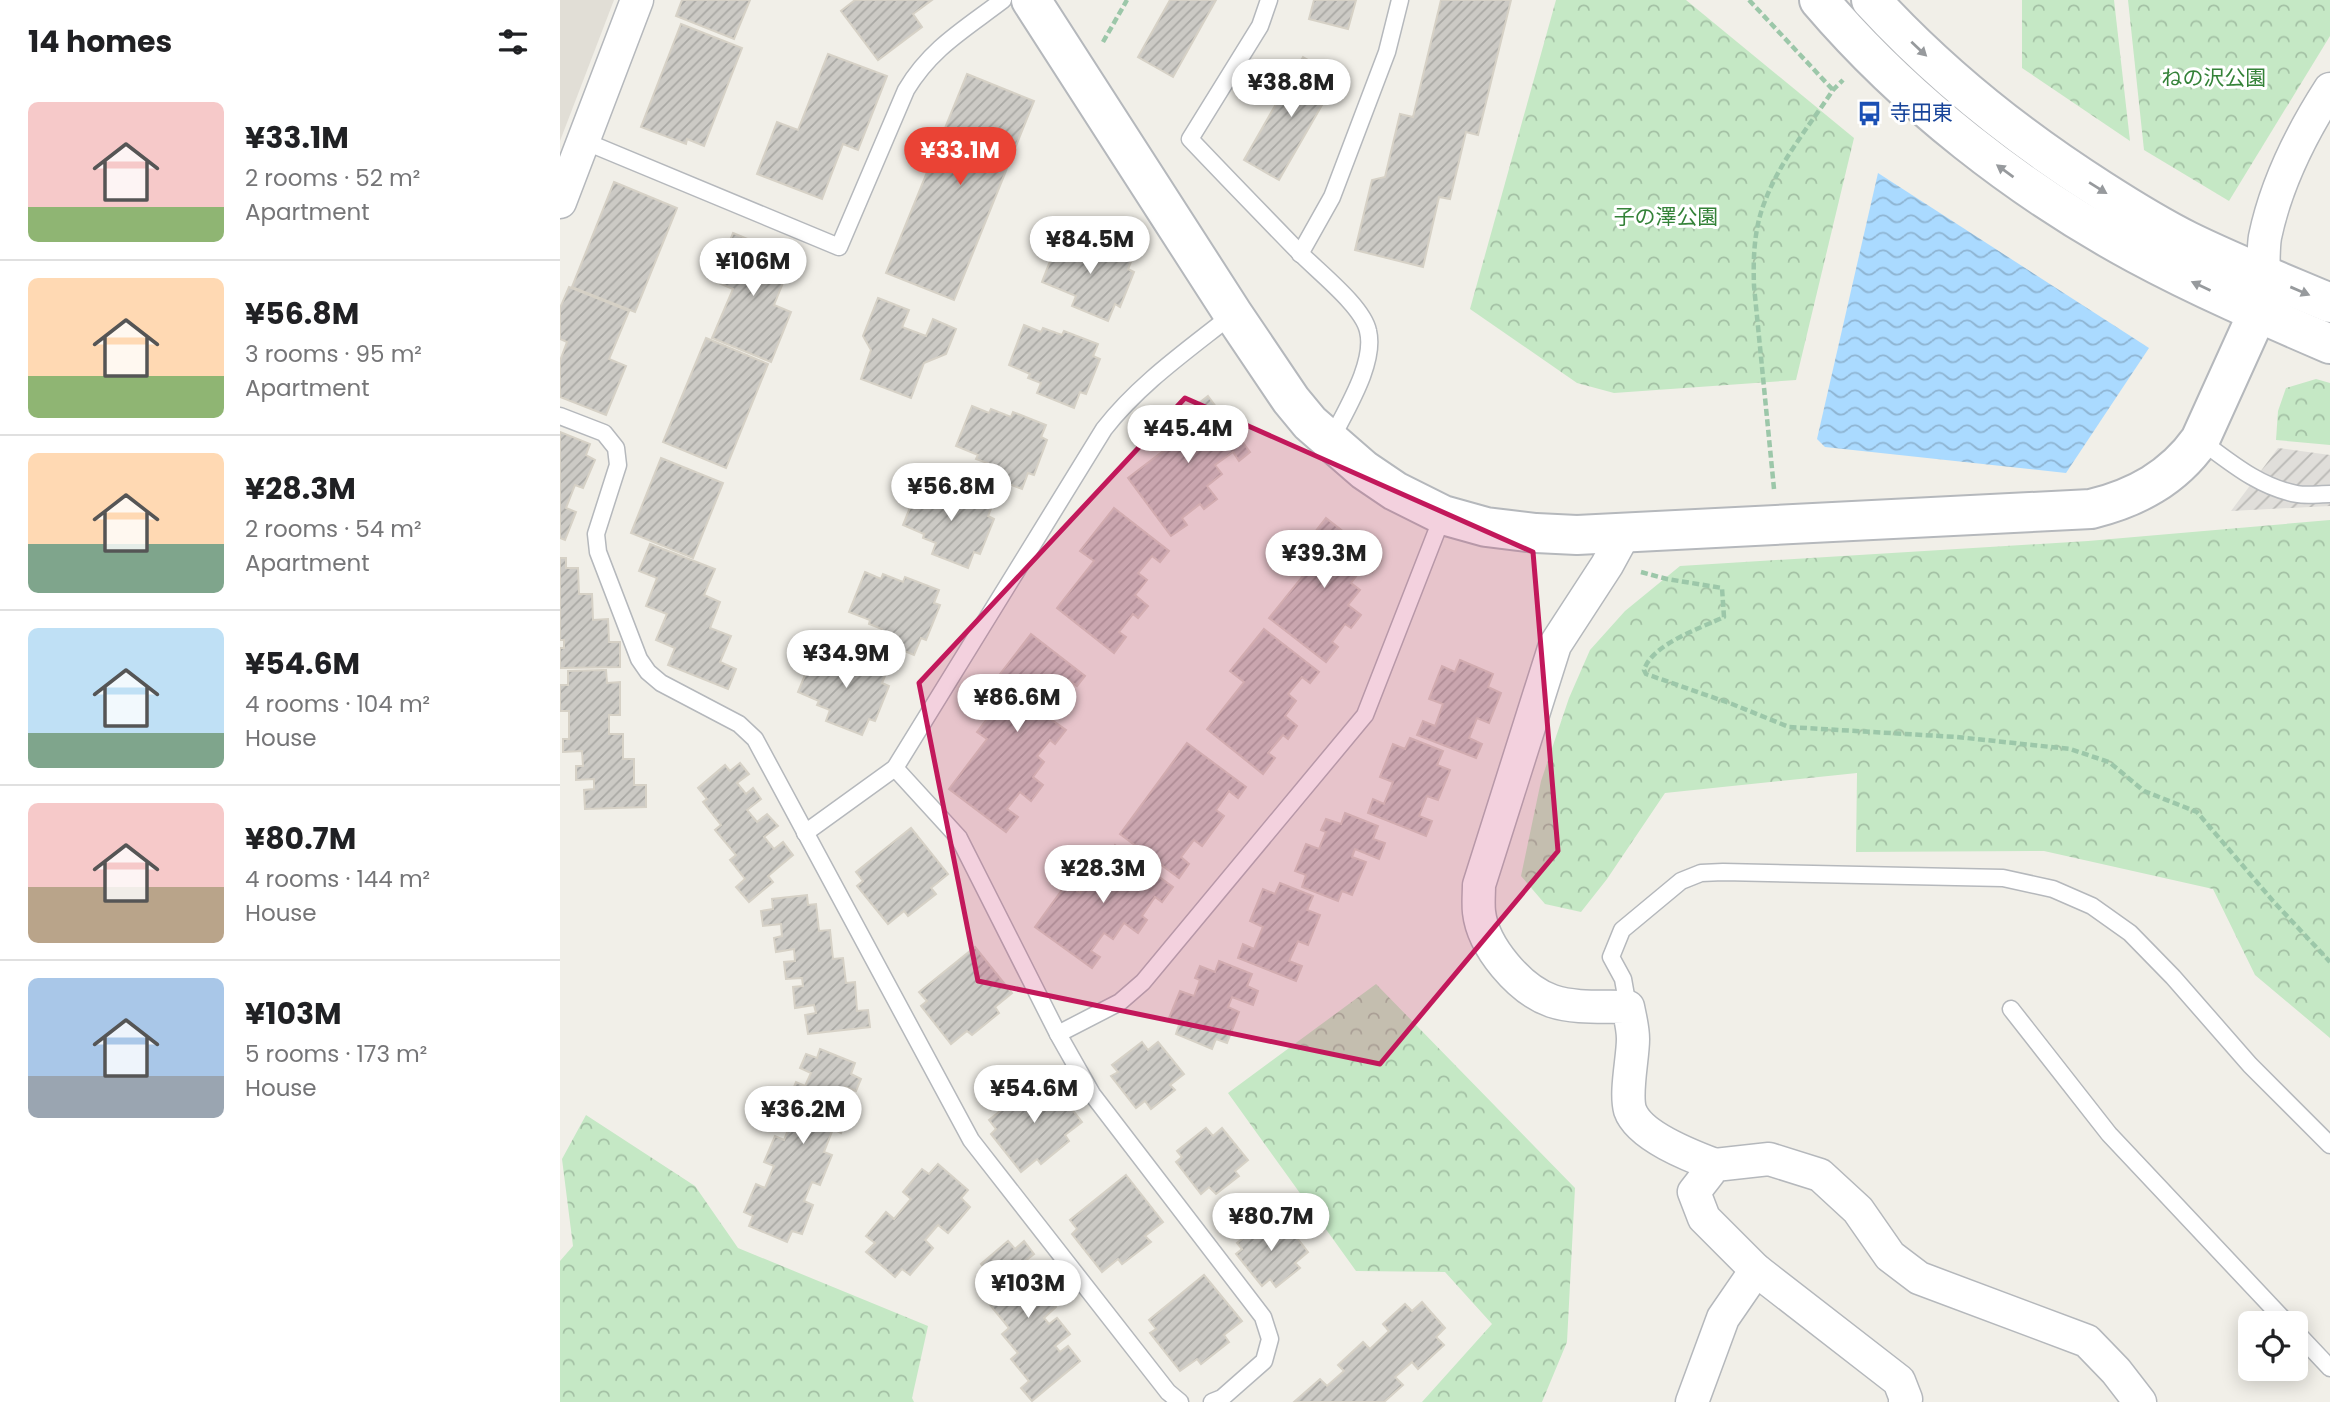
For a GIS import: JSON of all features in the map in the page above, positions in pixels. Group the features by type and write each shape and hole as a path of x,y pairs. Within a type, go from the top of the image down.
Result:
{"street":[{"path":"560,202 637,0"},
{"path":"1031,0 1233,314 1291,400 1310,423 1364,470 1395,491 1443,515 1486,527 1536,533 1577,535 2091,509 2121,502 2155,483 2174,471 2200,440 2258,312 2265,238 2286,170 2307,125 2330,89"},
{"path":"1819,0 1878,63 1949,126 2012,176 2063,211 2136,254 2330,344"},
{"path":"1871,0 1943,71 2040,149 2153,222 2188,241 2330,303"},
{"path":"1625,532 1555,645 1479,885 1479,912 1484,932 1497,955 1531,992 1552,1001 1571,1006 1628,1007 1633,1037 1629,1082 1630,1110 1644,1128 1680,1151 1715,1165 1769,1159 1819,1175 1858,1210 1890,1256 1919,1278 2087,1341 2116,1371 2140,1402"},
{"path":"1715,1165 1694,1192 1704,1218 1756,1270 1899,1381 1905,1402"},
{"path":"1692,1402 1723,1318 1756,1270"}],"lane":[{"path":"584,141 839,247 906,90 919,68 935,51 1003,0"},
{"path":"1269,0 1260,26 1190,139 1300,254 1358,310 1368,330 1369,350 1362,374 1330,443"},
{"path":"1300,254 1332,197 1387,52 1400,0"},
{"path":"805,834 895,768 1104,429 1123,405 1144,386 1233,314"},
{"path":"560,416 604,433 616,447 618,466 596,534 598,552 639,659 648,672 661,682 739,724 755,739 971,1140 1168,1392 1180,1402"},
{"path":"2200,440 2239,469 2267,485 2298,494 2330,494"},
{"path":"1058,1034 1120,1002 1143,982 1365,715 1443,515"},
{"path":"895,768 959,838 1058,1034 1092,1094 1263,1317 1270,1339 1264,1361 1222,1398 1212,1402"},
{"path":"1628,1007 1623,979 1611,957 1622,930 1681,881 1701,873 2003,878 2053,889 2092,906 2130,933 2173,977 2250,1065 2330,1145"},
{"path":"2011,1009 2109,1134 2276,1311"},
{"path":"2308,1345 2330,1368"}],"path":[{"path":"1102,45 1126,0"},
{"path":"1749,0 1833,90"},
{"path":"1774,490 1757,330 1753,258 1755,244 1764,202 1778,174 1843,79"},
{"path":"1635,570 1667,579 1722,588 1724,617 1663,647 1645,665 1646,674 1789,727 1957,737 2070,749 2109,762 2144,791 2197,813 2273,901 2330,961"}],"highlighted area":[{"path":"1185,398 1533,552 1558,851 1380,1064 978,981 919,683"}],"shaded area":[{"path":"560,0 614,0 560,141"},
{"path":"2278,448 2330,455 2330,506 2231,511"}],"green space":[{"name":"子の澤公園","path":"1556,0 1686,0 1854,138 1796,380 1614,393 1577,383 1470,309"},
{"path":"2022,0 2114,0 2130,141 2022,68"},
{"name":"ねの沢公園","path":"2128,0 2330,0 2330,36 2229,201 2144,150"},
{"path":"2316,379 2330,383 2330,445 2276,440 2278,411 2286,388"},
{"path":"2330,520 2330,1038 2255,975 2213,889 2044,851 1856,852 1857,773 1665,793 1607,879 1581,912 1545,904 1521,876 1541,781 1569,698 1590,650 1625,611 1680,566 2088,541"},
{"path":"1376,984 1575,1188 1567,1342 1542,1402 1422,1402 1492,1324 1445,1272 1356,1271 1228,1093"},
{"path":"586,1115 695,1186 738,1248 928,1326 912,1398 914,1402 560,1402 560,1261 573,1246 562,1159"}],"water":[{"path":"1878,173 2149,348 2066,473 1825,447 1817,439"}],"building":[{"path":"682,0 750,0 734,39 676,16"},
{"path":"855,0 932,0 913,14 922,27 878,60 841,11"},
{"path":"1170,0 1216,0 1173,77 1138,57"},
{"path":"1314,0 1356,0 1348,29 1309,19"},
{"path":"1441,0 1511,0 1478,135 1466,132 1450,199 1439,197 1423,267 1355,250 1372,180 1385,177 1400,114 1413,117"},
{"path":"681,24 742,48 704,146 687,139 686,144 641,127"},
{"path":"828,54 887,76 858,150 843,144 822,199 757,174 777,122 798,130"},
{"path":"1303,57 1338,77 1279,180 1244,160"},
{"path":"967,74 1034,101 954,300 886,273"},
{"path":"614,182 677,208 635,312 572,287"},
{"path":"733,233 793,258 774,305 791,312 771,362 712,338 733,289 714,281"},
{"path":"1059,238 1076,245 1077,240 1097,248 1099,243 1133,257 1128,269 1134,272 1120,307 1115,304 1108,321 1072,306 1076,296 1042,282"},
{"path":"569,287 629,311 609,359 626,366 606,415 560,397 560,361 567,342 560,339 560,308"},
{"path":"878,298 909,310 902,327 926,336 933,319 956,329 946,354 924,363 911,398 861,379 871,350 863,336"},
{"path":"1024,325 1041,332 1043,328 1062,335 1064,331 1098,344 1093,356 1100,359 1086,394 1080,392 1074,408 1037,393 1041,383 1028,378 1030,374 1009,365"},
{"path":"706,338 768,364 726,468 663,442"},
{"path":"1208,396 1250,452 1239,461 1233,452 1215,465 1222,474 1207,486 1217,499 1204,509 1200,504 1182,518 1187,525 1171,536 1128,478 1175,442 1166,429"},
{"path":"972,406 989,413 991,409 1011,417 1013,412 1046,425 1041,437 1047,440 1034,475 1028,473 1022,489 985,475 990,464 976,459 978,455 956,446"},
{"path":"560,432 590,444 586,455 595,460 583,488 575,485 566,508 576,512 565,540 560,538"},
{"path":"661,458 723,483 693,558 631,533"},
{"path":"919,485 935,492 937,488 957,495 959,491 993,504 988,516 994,519 980,554 974,552 968,568 932,554 936,543 923,538 924,534 903,525"},
{"path":"1114,508 1169,551 1160,562 1152,556 1138,573 1147,580 1135,595 1148,606 1138,618 1133,614 1119,632 1126,637 1114,653 1057,608 1094,561 1080,551"},
{"path":"1326,518 1381,561 1372,572 1364,566 1351,583 1360,590 1348,605 1361,615 1351,628 1345,624 1332,642 1338,647 1326,662 1269,618 1307,571 1293,560"},
{"path":"650,544 715,569 704,595 720,602 710,628 731,636 720,662 736,669 728,689 668,665 675,648 656,640 667,614 646,606 657,578 639,571"},
{"path":"560,558 566,558 566,568 578,568 579,594 592,594 593,620 608,619 609,642 620,642 620,667 560,668 560,648 564,648 564,640 560,640"},
{"path":"865,572 881,579 883,574 903,582 905,577 939,590 934,603 940,605 926,640 921,638 914,655 878,640 882,629 869,624 870,620 849,612"},
{"path":"1264,629 1319,672 1310,683 1302,677 1288,694 1296,701 1285,716 1297,726 1288,739 1283,735 1268,753 1275,758 1263,774 1207,729 1244,682 1230,671"},
{"path":"1031,634 1085,676 1077,686 1069,680 1055,698 1064,705 1052,720 1066,730 1055,744 1050,740 1037,756 1044,762 1033,777 1043,785 1031,801 1020,792 1007,809 1018,817 1006,832 949,789 987,739 977,732 1013,685 1000,674"},
{"path":"814,653 830,659 832,655 851,662 853,657 887,671 882,683 889,686 875,721 869,719 862,735 826,721 830,710 817,705 819,701 798,692"},
{"path":"1460,660 1493,674 1488,687 1501,693 1489,723 1477,718 1469,738 1482,744 1476,758 1417,735 1423,721 1435,726 1443,704 1429,699 1442,666 1455,672"},
{"path":"606,670 607,683 620,682 620,715 609,715 609,734 623,734 623,759 634,759 634,785 646,785 646,807 585,809 584,790 594,789 594,779 576,780 576,766 583,766 582,751 563,752 563,739 569,739 569,711 560,711 560,685 568,685 568,671"},
{"path":"1410,738 1443,751 1437,765 1450,770 1438,800 1427,796 1419,816 1432,821 1426,836 1368,813 1373,799 1384,804 1393,782 1380,777 1393,744 1405,749"},
{"path":"1187,743 1246,787 1238,798 1229,791 1216,810 1224,816 1202,846 1194,840 1181,857 1189,864 1179,878 1120,834"},
{"path":"740,763 749,774 737,783 746,794 753,788 761,799 747,810 757,822 767,814 778,826 764,837 774,849 783,842 793,855 768,876 773,882 749,902 736,887 745,879 730,860 736,855 715,830 721,825 703,802 707,799 698,788 725,765 730,771"},
{"path":"1345,813 1378,826 1373,839 1385,843 1379,859 1355,849 1352,857 1366,862 1352,895 1342,891 1338,901 1302,887 1306,875 1295,871 1306,844 1319,849 1326,832 1321,830 1326,819 1341,824"},
{"path":"911,828 948,874 931,888 936,894 908,916 904,911 888,924 857,886 863,881 856,872"},
{"path":"1115,845 1173,887 1162,902 1155,897 1142,916 1147,920 1138,933 1124,923 1113,939 1104,933 1091,951 1100,957 1092,968 1035,927 1067,883 1080,893"},
{"path":"1280,883 1313,896 1307,910 1320,915 1308,945 1298,941 1289,961 1302,966 1296,981 1238,958 1243,944 1254,949 1263,927 1250,921 1263,889 1275,894"},
{"path":"807,895 808,905 816,904 819,931 830,930 833,959 843,958 846,983 855,982 857,1011 868,1010 870,1027 808,1034 805,1015 816,1013 814,1005 795,1008 793,987 803,986 802,978 786,979 784,962 795,961 794,949 776,952 774,938 782,936 781,924 763,926 761,911 773,909 772,899"},
{"path":"975,947 1012,993 995,1007 999,1013 972,1035 967,1031 951,1044 921,1006 927,1001 919,992"},
{"path":"1219,961 1252,974 1247,986 1258,991 1253,1005 1232,997 1228,1007 1239,1012 1227,1043 1216,1039 1212,1049 1176,1034 1180,1022 1169,1018 1180,991 1194,996 1200,980 1195,978 1200,966 1215,972"},
{"path":"1142,1042 1148,1050 1158,1042 1184,1074 1170,1085 1175,1090 1151,1109 1145,1101 1136,1108 1111,1076 1118,1072 1112,1065"},
{"path":"820,1049 855,1063 851,1074 861,1079 856,1091 845,1087 841,1098 853,1103 841,1133 833,1129 824,1152 832,1155 820,1185 812,1182 804,1201 813,1205 802,1234 792,1231 787,1242 749,1226 753,1216 744,1212 756,1184 765,1188 774,1166 764,1162 775,1136 784,1140 795,1112 785,1108 796,1082 805,1086 811,1073 800,1068 806,1054 817,1058"},
{"path":"1045,1075 1082,1122 1065,1135 1069,1141 1041,1164 1037,1159 1021,1172 991,1134 996,1129 989,1120"},
{"path":"1206,1128 1213,1136 1222,1128 1248,1160 1235,1171 1239,1176 1216,1194 1209,1187 1201,1194 1176,1162 1182,1157 1177,1151"},
{"path":"938,1164 968,1190 961,1198 970,1207 948,1233 938,1225 925,1240 933,1248 910,1275 902,1269 895,1277 866,1252 875,1243 866,1236 886,1212 894,1219 911,1199 903,1192 922,1169 929,1174"},
{"path":"1126,1175 1163,1222 1145,1236 1151,1242 1122,1264 1118,1259 1102,1272 1072,1234 1077,1229 1070,1220"},
{"path":"1267,1220 1273,1228 1283,1220 1308,1252 1295,1263 1300,1268 1276,1287 1270,1279 1262,1286 1236,1254 1242,1249 1237,1243"},
{"path":"1008,1241 1015,1249 1024,1241 1034,1254 1020,1265 1028,1275 1034,1270 1043,1280 1029,1293 1037,1302 1045,1294 1056,1307 1044,1318 1049,1324 1057,1318 1070,1334 1055,1346 1060,1352 1068,1346 1080,1361 1032,1401 1021,1388 1029,1381 1011,1359 1018,1353 1002,1334 1009,1328 990,1305 999,1298 982,1277 987,1272 981,1264"},
{"path":"1204,1275 1242,1321 1224,1335 1229,1342 1201,1364 1197,1359 1180,1371 1150,1333 1156,1329 1149,1320"},
{"path":"1422,1302 1445,1328 1436,1337 1444,1345 1418,1369 1412,1362 1395,1377 1403,1385 1384,1402 1294,1402 1320,1379 1327,1386 1344,1371 1338,1365 1363,1342 1370,1349 1389,1331 1383,1324 1405,1304 1412,1311"}],"place":[{"name":"寺田東","path":"1870,113"}]}
